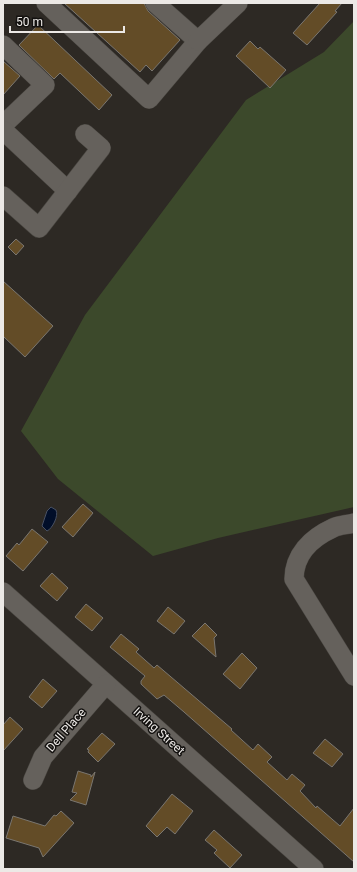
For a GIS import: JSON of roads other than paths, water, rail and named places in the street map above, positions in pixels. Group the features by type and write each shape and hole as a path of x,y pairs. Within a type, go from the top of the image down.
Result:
{"street":[{"path":"46,3 149,99 198,41 238,3"},
{"path":"155,3 198,41"},
{"path":"3,45 45,85 3,125"},
{"path":"3,130 68,191"},
{"path":"3,196 39,228 101,148 85,134"},
{"path":"354,523 334,528 302,551 296,564 294,579 354,676"},
{"name":"Irving Street","path":"3,592 314,869"},
{"name":"Dell Place","path":"33,780 43,757 106,684"}],"water":[{"path":"51,507 56,510 57,516 53,525 47,531 42,526 47,511"}]}
